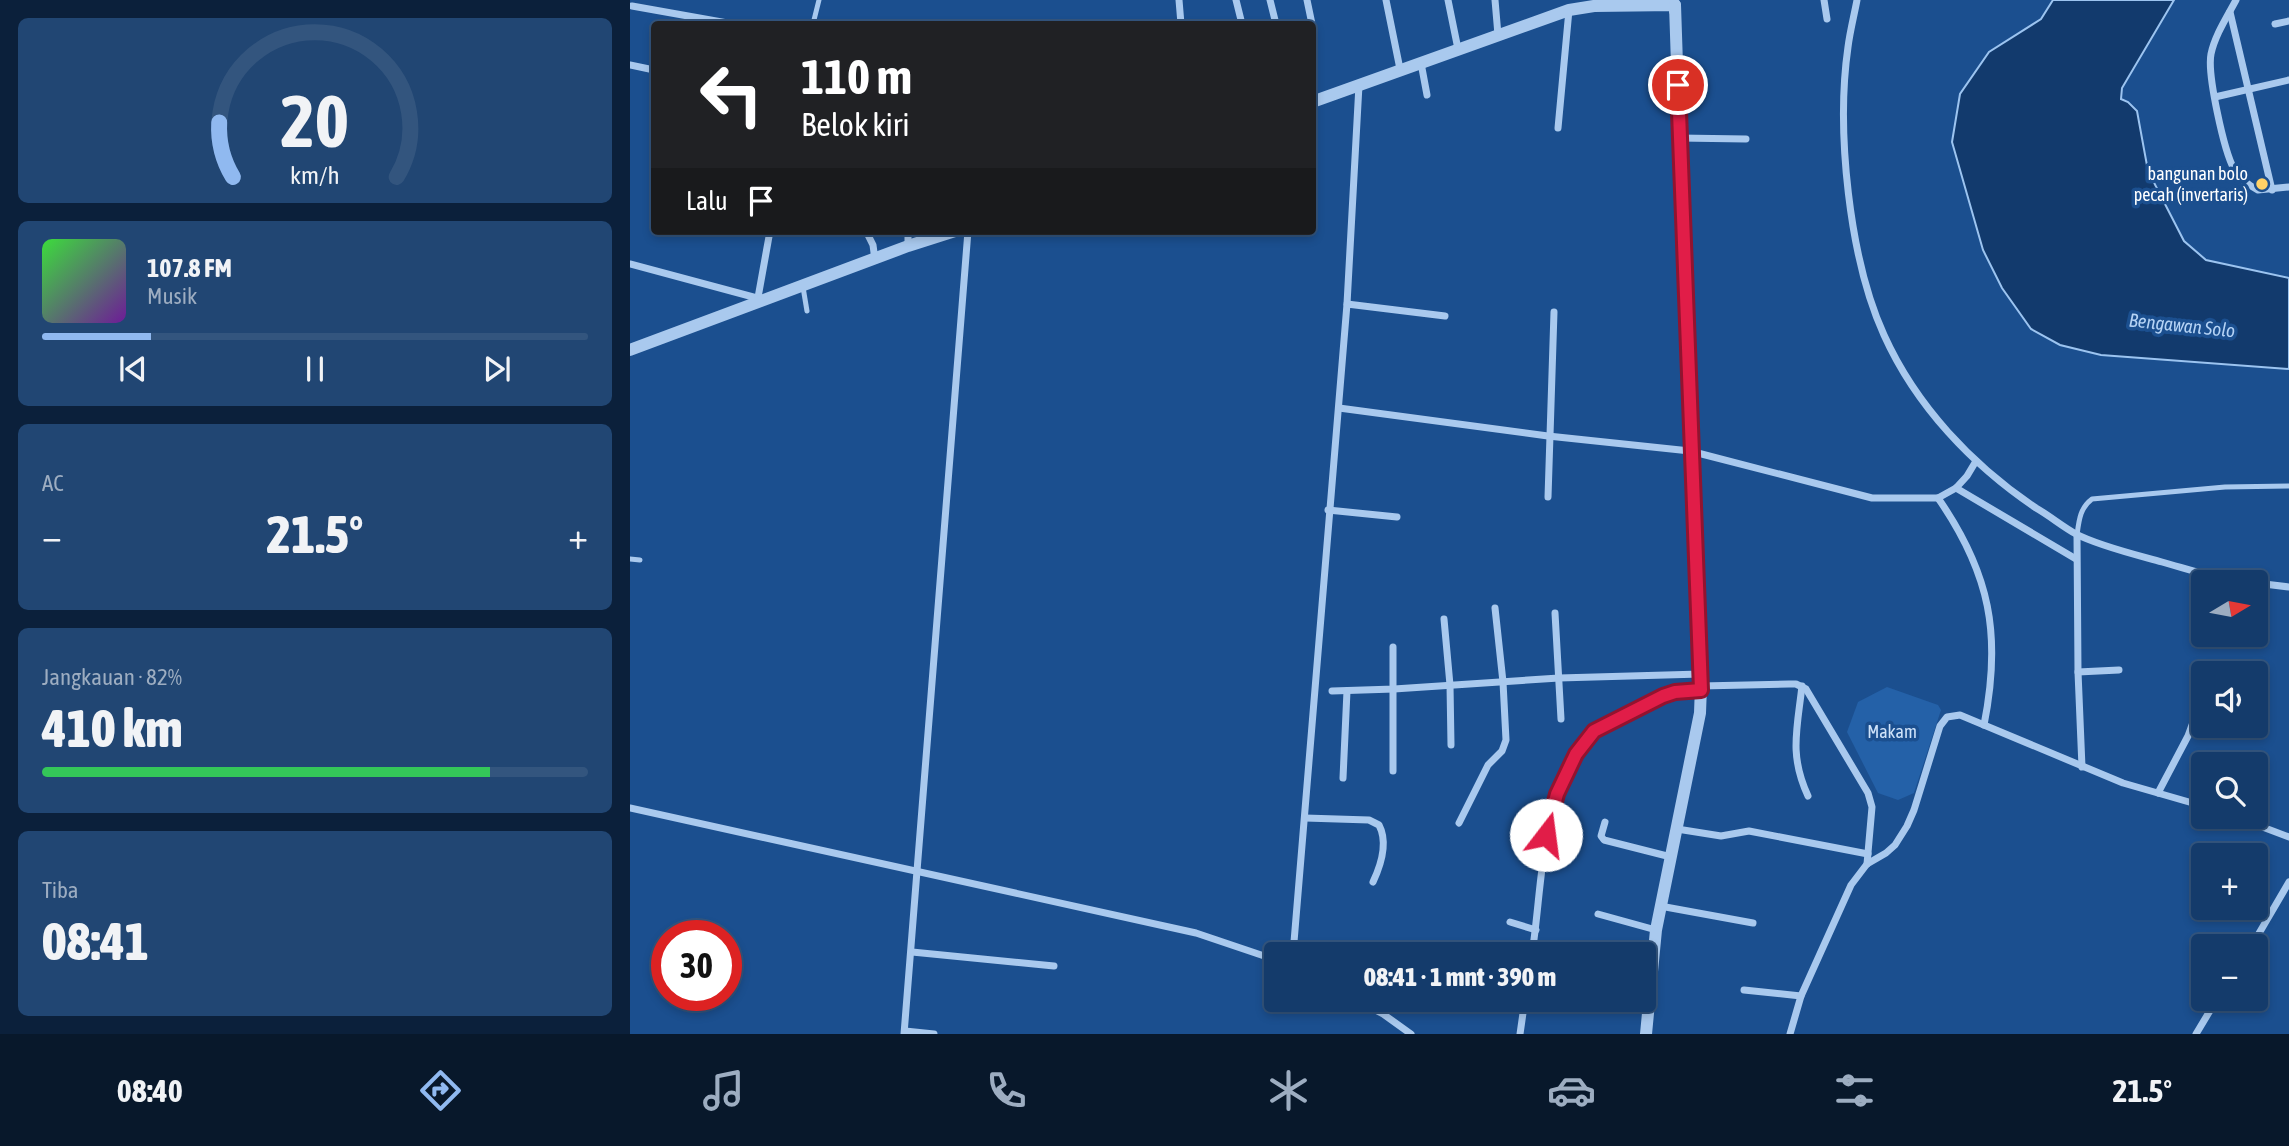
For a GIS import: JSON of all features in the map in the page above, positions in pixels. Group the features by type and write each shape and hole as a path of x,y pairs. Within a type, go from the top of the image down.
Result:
{"street":[{"path":"1179,0 1181,21"},
{"path":"1236,0 1241,21"},
{"path":"1270,0 1275,21"},
{"path":"1307,0 1311,21"},
{"path":"1386,0 1400,69"},
{"path":"1448,0 1458,49"},
{"path":"1495,0 1499,35"},
{"path":"1824,0 1828,19"},
{"path":"1857,0 1848,48 1844,124 1856,246 1883,334 1908,378 1934,415 1976,461 2016,494 2077,534 2191,570"},
{"path":"2236,0 2211,55 2210,69 2232,166 2248,184 2258,190 2289,187"},
{"path":"1316,101 1569,10 1594,6 1675,2 1690,451 1701,683 1700,713 1656,930 1646,1034"},
{"path":"632,6 716,21"},
{"path":"1558,128 1569,10"},
{"path":"2230,12 2272,190"},
{"path":"2275,24 2289,21"},
{"path":"1420,62 1427,95"},
{"path":"630,65 651,69"},
{"path":"2215,97 2289,80"},
{"path":"1294,942 1347,304 1359,85"},
{"path":"1679,138 1745,139"},
{"path":"757,301 769,235"},
{"path":"868,235 873,245 875,260"},
{"path":"908,235 908,246"},
{"path":"630,350 757,301 803,287 942,235"},
{"path":"934,1034 905,1033 968,235"},
{"path":"630,264 757,301"},
{"path":"1347,304 1445,316"},
{"path":"1548,497 1554,312"},
{"path":"1339,408 1548,436 1690,451 1872,498 1938,498 1956,488 1968,476 1976,461"},
{"path":"1956,488 2076,559"},
{"path":"1938,498 1958,526 1973,557 1984,589 1991,623 1991,692 1984,725"},
{"path":"1328,510 1397,517"},
{"path":"2077,534 2082,767"},
{"path":"2268,584 2289,587"},
{"path":"1459,823 1488,765 1504,746 1503,682 1495,607"},
{"path":"1555,613 1561,719"},
{"path":"1444,619 1450,685 1451,745"},
{"path":"1393,771 1394,647"},
{"path":"2078,672 2119,670"},
{"path":"1332,691 1559,678 1789,684 1802,687 1810,695 1868,793 1872,807 1867,864"},
{"path":"1534,942 1543,850 1549,820 1557,794 1576,754 1594,731 1663,696 1701,683"},
{"path":"1802,687 1796,762 1808,796"},
{"path":"1343,778 1347,691"},
{"path":"1790,1034 1801,996 1851,885 1867,864 1895,845 1907,825 1944,719 1950,715 1960,715 2123,783 2191,803"},
{"path":"2158,793 2191,728"},
{"path":"630,808 1196,933 1264,956"},
{"path":"1305,818 1369,820 1379,825 1383,837 1382,855 1380,868 1373,882"},
{"path":"1605,822 1601,836 1604,840 1671,857"},
{"path":"2268,829 2289,837"},
{"path":"1677,830 1721,836 1749,831 1868,854"},
{"path":"2259,934 2289,882"},
{"path":"1660,906 1753,923"},
{"path":"1598,914 1656,930"},
{"path":"1510,922 1536,930"},
{"path":"912,952 1054,966"},
{"path":"1744,990 1801,996"},
{"path":"2196,1034 2210,1011"},
{"path":"1378,1012 1411,1034"},
{"path":"1520,1034 1523,1012"}],"lane":[{"path":"814,21 819,0"},
{"path":"803,287 807,311"},
{"path":"2077,534 2084,505 2092,499 2225,487 2289,486"},
{"path":"630,559 640,560"}],"green space":[{"name":"Makam","path":"1887,687 1938,705 1941,710 1914,793 1898,800 1878,793 1847,732 1858,702"}],"water":[{"name":"Bengawan Solo","path":"2053,0 2174,0 2122,88 2121,99 2137,111 2148,171 2184,241 2206,260 2289,278 2289,369 2101,355 2060,345 2031,329 2002,288 1983,250 1952,142 1960,94 1989,52 2041,19"}],"place":[{"name":"bangunan bolo pecah (invertaris)","path":"2262,184"}],"route":[{"path":"1546,835 1557,794 1576,754 1594,731 1663,696 1701,690 1678,85"}]}
